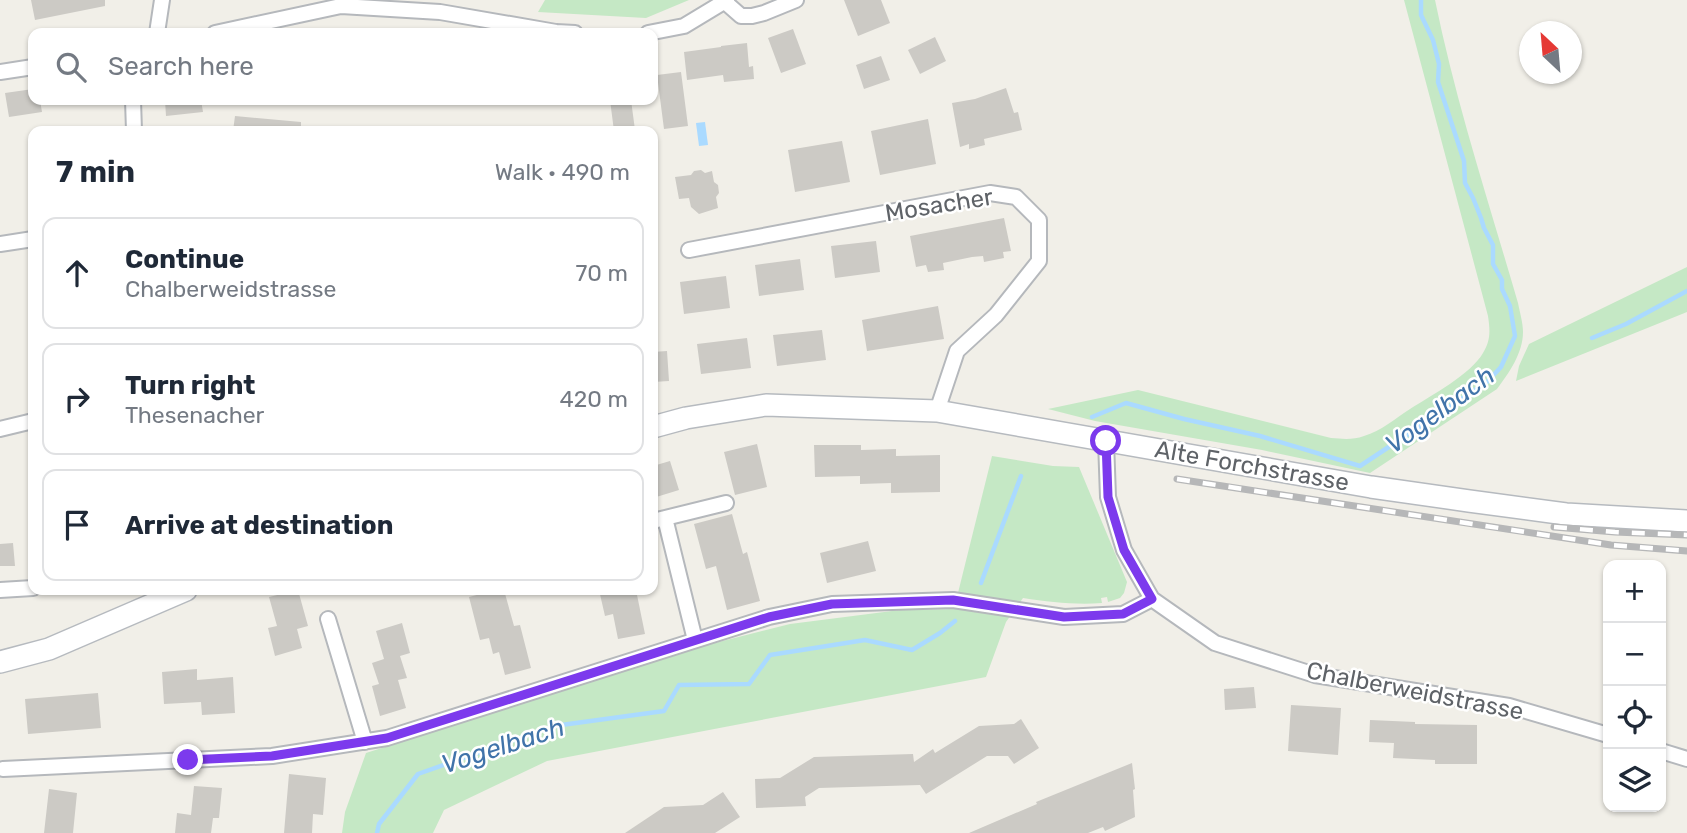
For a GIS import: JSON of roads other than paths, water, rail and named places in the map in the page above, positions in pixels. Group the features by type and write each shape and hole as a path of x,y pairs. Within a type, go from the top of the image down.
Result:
{"street":[{"path":"158,28 162,0"},
{"path":"658,31 684,26 726,1 741,16 752,16 796,0"},
{"path":"238,28 341,6 445,6 539,28"},
{"path":"0,72 28,68"},
{"path":"133,105 134,126"},
{"name":"Mosacher","path":"689,250 989,193 1016,197 1039,220 1039,261 996,315 957,351 937,411"},
{"path":"0,244 28,240"},
{"name":"Alte Forchstrasse","path":"658,426 686,418 766,405 937,411 1371,487 1566,514 1687,521"},
{"path":"0,429 28,422"},
{"name":"Chalberweidstrasse","path":"1106,441 1108,497 1124,550 1152,599 1215,643 1315,675 1509,706 1603,734"},
{"path":"695,640 659,519 726,503"},
{"path":"0,590 28,588"},
{"path":"0,662 49,649 174,595"},
{"path":"3,769 272,756 387,738 769,617 832,604 953,600 1064,617 1123,614 1152,599"},
{"path":"328,619 365,742"},
{"path":"1666,753 1687,759"}],"water":[{"path":"705,122 708,145 699,146 696,123"}],"waterway":[{"name":"Vogelbach","path":"1092,417 1126,403 1260,436 1360,466 1487,382 1501,367 1515,336 1510,306 1502,289 1502,280 1493,264 1493,245 1465,183 1464,161 1438,82 1439,64 1433,40 1421,15 1421,0"},
{"path":"1592,338 1626,324 1687,291"},
{"name":"Vogelbach","path":"981,583 1021,476"},
{"name":"Vogelbach","path":"377,833 379,824 418,774 554,726 664,711 679,685 749,684 770,655 865,640 912,650 955,621"}],"railway":[{"path":"1177,479 1611,545 1687,551"},
{"path":"1554,527 1687,535"}]}
